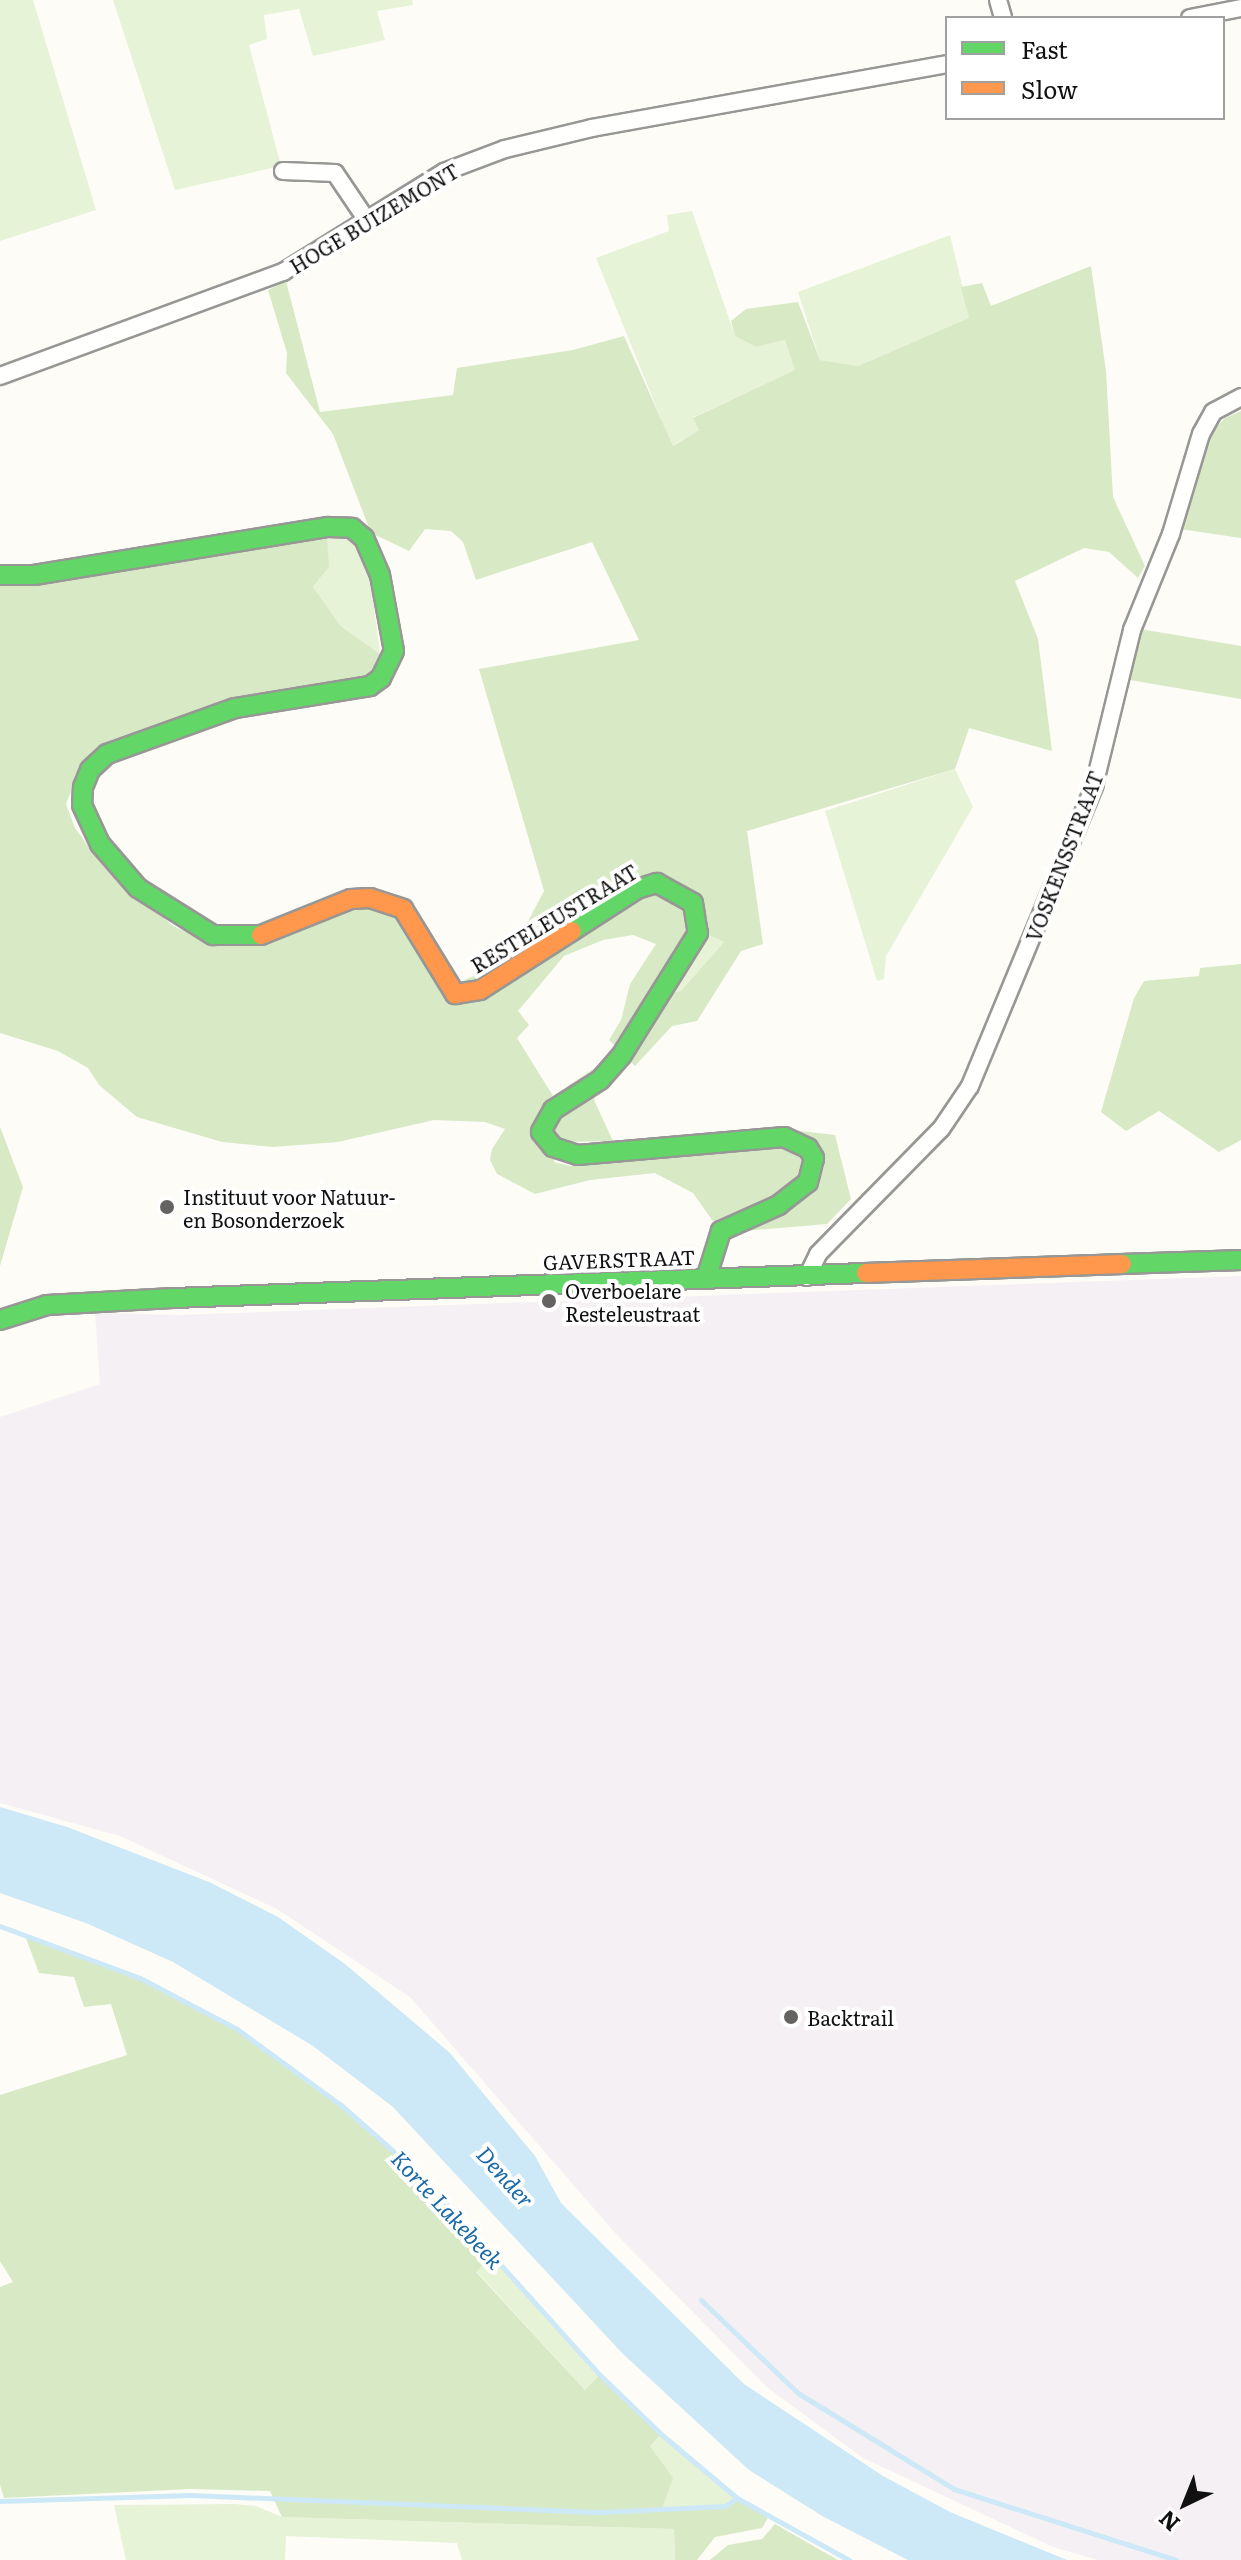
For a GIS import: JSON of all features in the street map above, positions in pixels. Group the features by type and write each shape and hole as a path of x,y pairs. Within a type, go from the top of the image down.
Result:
{"street":[{"path":"1200,16 1241,8"},
{"name":"HOGE BUIZEMONT","path":"0,376 283,272 444,172 505,149 592,128 945,64"},
{"path":"283,171 335,173 366,219"},
{"name":"VOSKENSSTRAAT","path":"807,1277 818,1254 941,1129 965,1097 1094,786 1144,593 1171,534 1201,434 1213,412 1241,397"},
{"name":"RESTELEUSTRAAT","path":"0,575 34,575 328,527 352,528 364,538 380,575 394,651 381,678 370,686 235,708 107,754 83,787 82,805 88,820 100,844 138,888 213,935 234,939 268,934 351,899 370,898 403,909 455,994 480,990 637,889 657,883 683,893 699,918 698,933 675,974 621,1056 600,1080 553,1110 541,1132 553,1147 588,1155 784,1137 808,1148 814,1158 808,1182 779,1205 721,1231 706,1279"},
{"name":"GAVERSTRAAT","path":"0,1320 62,1304 1241,1260"}],"shaded area":[{"path":"1241,1276 1241,2560 1098,2560 1053,2547 863,2458 768,2388 617,2235 410,1997 277,1909 120,1836 0,1803 0,1417 100,1384 95,1313 178,1315"}],"green space":[{"path":"0,0 33,0 96,210 0,241"},
{"path":"113,0 412,0 413,5 377,11 385,40 313,56 299,9 264,15 267,39 249,45 281,166 175,190"},
{"path":"692,211 735,336 756,347 785,340 796,370 694,417 699,430 672,446 596,258 669,231 667,215"},
{"path":"950,235 970,318 858,366 820,360 798,292"},
{"path":"1091,266 1106,371 1113,497 1145,566 1138,578 1109,552 1084,548 1015,581 1038,639 1052,751 969,728 955,769 747,831 763,944 741,951 697,1021 672,1026 635,1066 609,1040 621,1020 630,984 656,944 633,935 603,940 564,956 518,1011 529,1025 517,1038 553,1096 602,1063 594,1100 613,1141 559,1142 554,1162 570,1166 792,1130 835,1135 851,1199 827,1224 731,1232 712,1220 693,1193 655,1173 590,1180 535,1194 497,1174 490,1160 492,1149 505,1129 485,1122 434,1120 338,1142 273,1147 222,1142 137,1117 99,1085 88,1068 58,1051 0,1033 0,581 318,534 327,538 329,567 313,587 341,626 380,654 372,674 219,704 102,744 78,774 66,804 75,828 99,861 173,926 218,946 358,902 386,910 404,923 444,996 472,1001 464,980 506,963 544,891 479,669 639,640 592,542 476,580 463,542 451,531 425,529 409,551 371,533 333,434 286,373 287,353 268,290 286,281 320,412 453,395 457,368 573,350 624,336 673,446 699,430 693,418 795,370 785,340 756,347 735,336 731,321 746,309 798,302 820,360 858,366 969,318 961,287 982,283 991,306","holes":["705,933 724,942 681,991 672,992"]},
{"path":"1241,411 1241,538 1180,529 1208,436 1225,418"},
{"path":"318,534 352,539 369,566 380,654 341,626 313,587 329,567"},
{"path":"1140,629 1241,646 1241,699 1130,680"},
{"path":"955,769 973,807 886,956 884,979 877,981 825,811"},
{"path":"705,932 724,942 681,991 672,992"},
{"path":"1241,964 1241,1140 1219,1152 1159,1111 1126,1131 1101,1112 1134,998 1144,981 1199,976 1200,968"},
{"path":"0,1127 23,1187 0,1266"},
{"path":"24,1933 140,1978 237,2029 341,2105 418,2173 491,2257 476,2272 585,2390 600,2375 661,2434 650,2446 673,2478 662,2509 725,2506 737,2498 768,2518 762,2528 715,2537 697,2560 675,2560 674,2529 282,2517 270,2491 190,2489 4,2498 0,2485 0,2287 13,2282 0,2261 0,2095 127,2055 111,2004 84,2007 74,1977 39,1973"},
{"path":"491,2257 600,2375 586,2391 476,2271"},
{"path":"661,2434 737,2498 725,2506 661,2510 649,2446"},
{"path":"114,2505 256,2506 282,2517 674,2529 675,2560 462,2560 457,2543 286,2536 285,2560 126,2560"},
{"path":"775,2524 838,2560 710,2560 728,2545 762,2539"}],"water":[{"name":"Dender","path":"0,1807 67,1827 209,1882 278,1917 345,1964 450,2053 535,2156 561,2203 744,2384 883,2476 950,2512 1067,2560 908,2560 824,2517 749,2470 623,2354 393,2107 313,2046 173,1962 86,1923 0,1893"}],"waterway":[{"name":"Korte Lakebeek","path":"0,1926 140,1978 237,2029 341,2105 418,2173 600,2375 661,2434 737,2498 849,2560"},
{"path":"701,2300 798,2393 954,2489 1176,2560"},
{"path":"0,2501 191,2495 601,2512 725,2506 737,2498"}],"traffic: fast":[{"path":"0,575 34,575 328,527 352,528 364,538 380,575 394,651 381,678 370,686 235,708 107,754 90,770 83,787 82,805 100,844 138,888 213,935 261,935"},
{"path":"572,931 637,889 657,883 693,903 698,933 621,1056 600,1080 553,1110 541,1132 553,1147 578,1155 784,1137 808,1148 814,1158 808,1182 779,1205 721,1231 706,1279"},
{"path":"1122,1264 1241,1260"},
{"path":"0,1320 47,1305 173,1298 866,1273"}],"traffic: slow":[{"path":"261,935 351,899 370,898 403,909 455,994 480,990 572,931"},
{"path":"866,1273 1122,1264"}],"place":[{"name":"Instituut voor Natuur- en Bosonderzoek","path":"167,1207"},
{"name":"Overboelare Resteleustraat","path":"549,1301"},
{"name":"Backtrail","path":"791,2017"}]}
